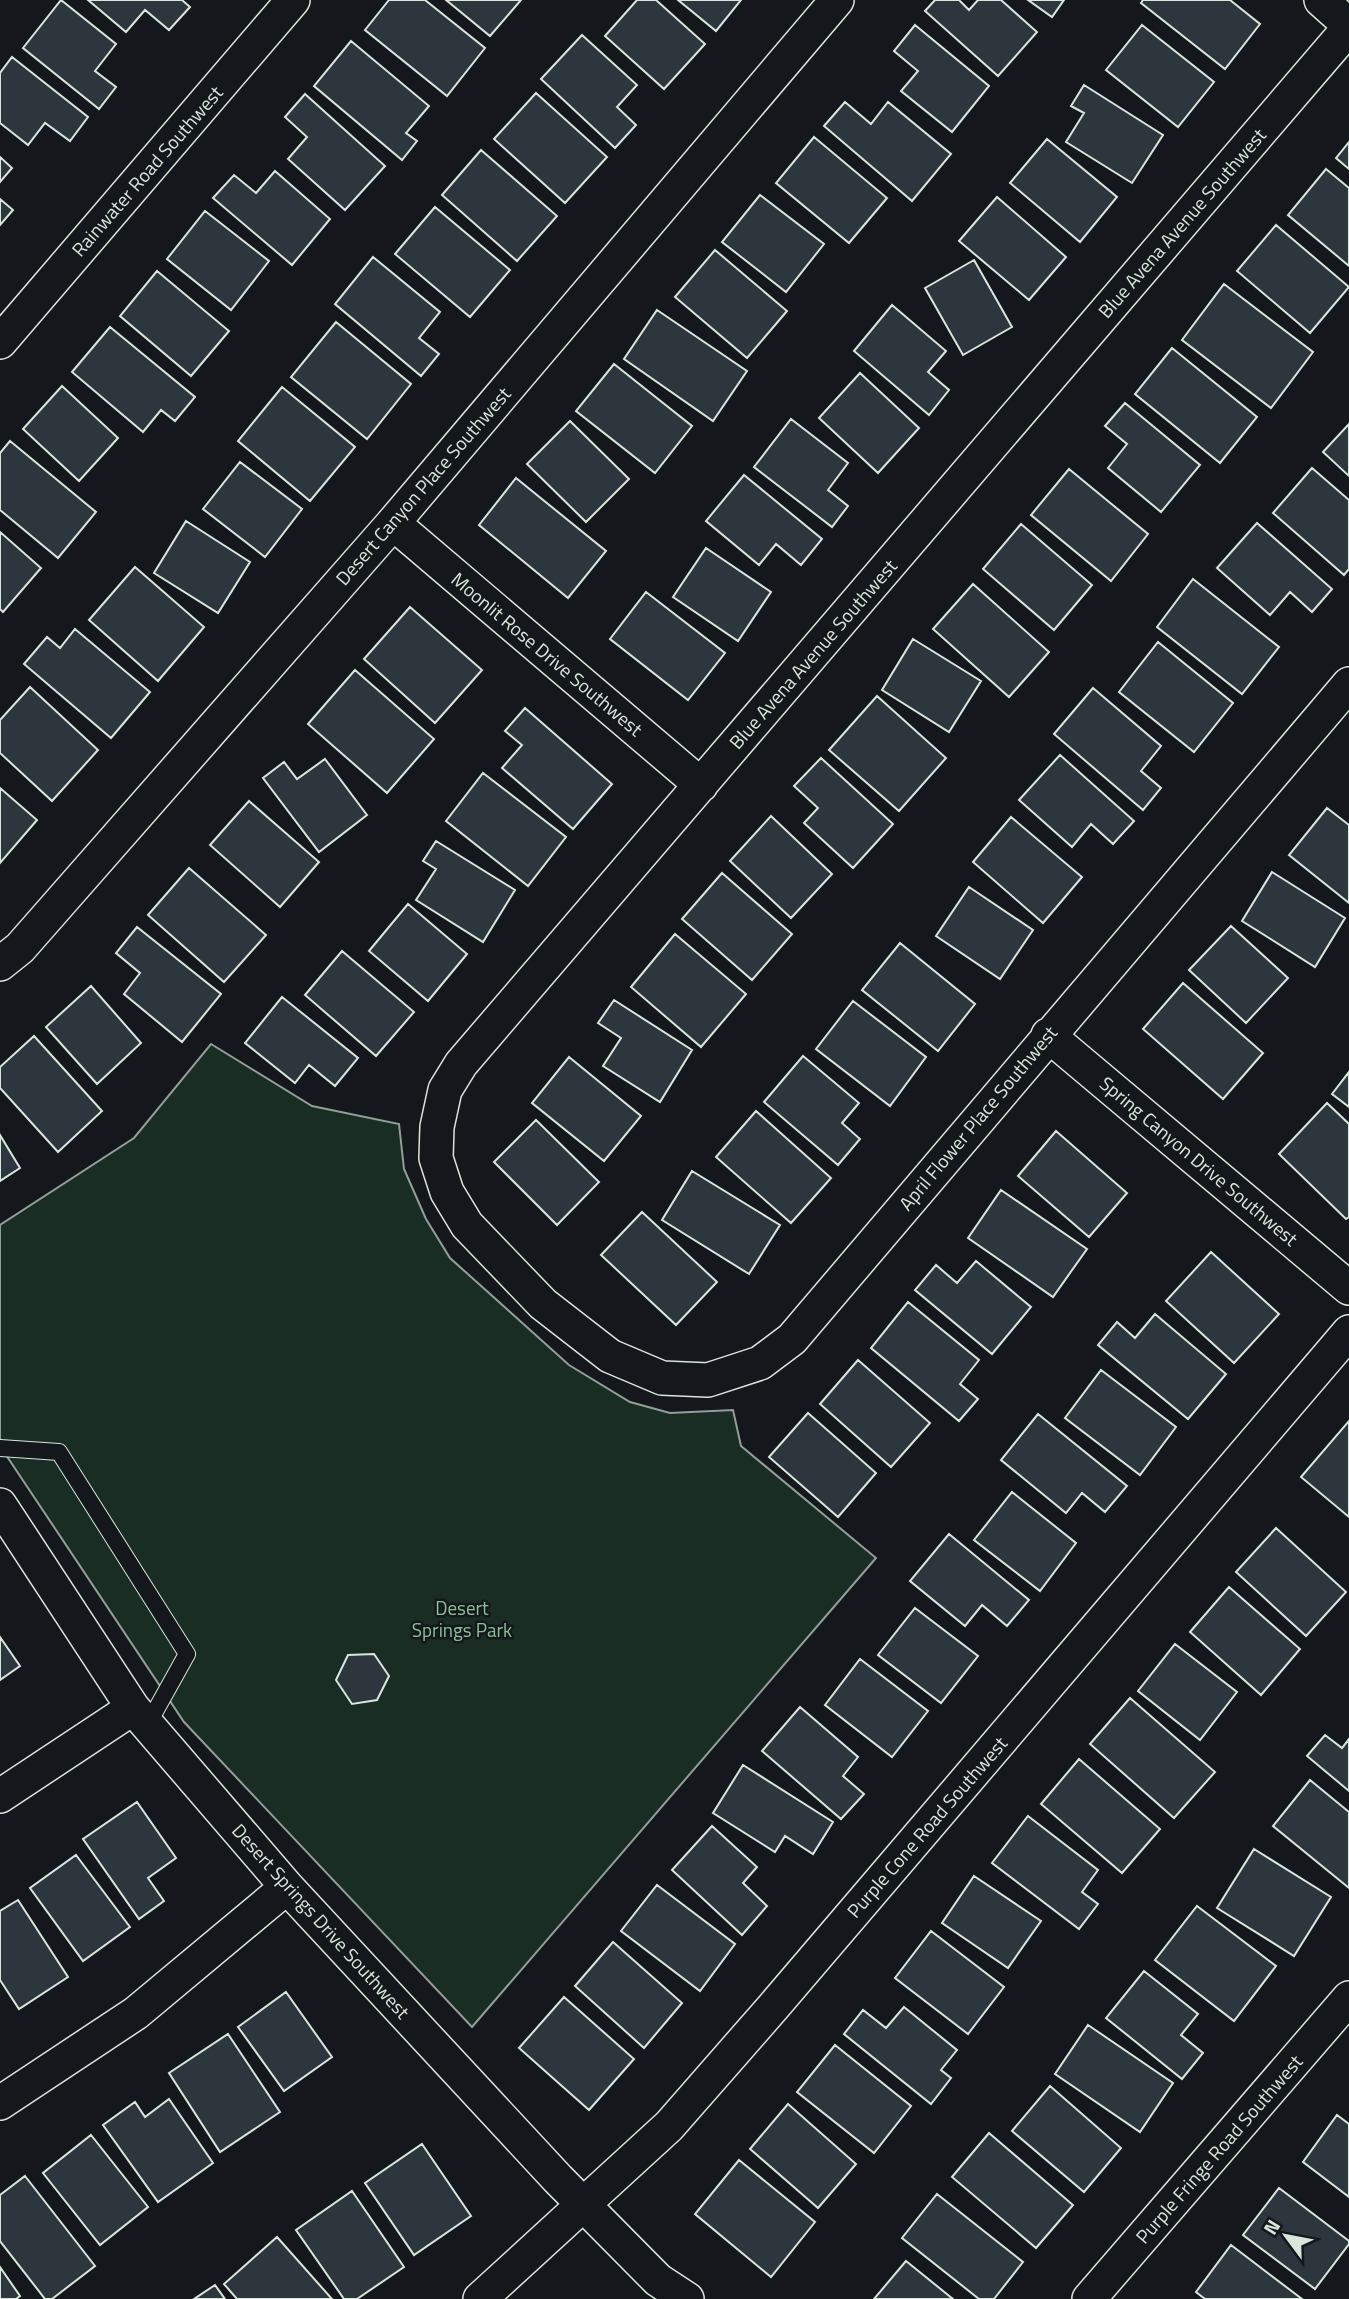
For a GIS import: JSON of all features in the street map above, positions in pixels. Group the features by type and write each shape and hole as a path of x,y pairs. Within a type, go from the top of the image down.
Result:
{"street":[{"name":"Rainwater Road Southwest","path":"0,342 293,0"},
{"name":"Desert Canyon Place Southwest","path":"0,964 20,948 393,523 837,0"},
{"path":"1321,0 1349,26"},
{"name":"Blue Avena Avenue Southwest","path":"542,1304 467,1225 447,1192 436,1158 437,1127 444,1090 461,1064 1349,26"},
{"name":"Moonlit Rose Drive Southwest","path":"393,523 701,785"},
{"name":"April Flower Place Southwest","path":"542,1304 610,1356 662,1378 708,1380 760,1363 792,1339 1349,684"},
{"name":"Spring Canyon Drive Southwest","path":"1048,1035 1349,1288"},
{"name":"Purple Cone Road Southwest","path":"480,2299 669,2126 1349,1332"},
{"name":"Desert Springs Drive Southwest","path":"0,1505 141,1716 287,1887 583,2205 658,2280 687,2299"},
{"path":"0,1796 141,1716"},
{"path":"0,2103 136,2013 287,1887"},
{"name":"Purple Fringe Road Southwest","path":"1089,2299 1349,1998"}],"lane":[{"path":"0,1448 59,1452 187,1654 141,1716"}],"green space":[{"name":"Desert Springs Park","path":"211,1044 312,1106 399,1124 404,1169 426,1219 450,1258 569,1365 630,1402 670,1413 733,1410 741,1446 876,1558 472,2027 184,1722 0,1446 0,1225 134,1138"}],"building":[{"path":"61,0 116,44 95,71 116,87 99,109 23,48"},
{"path":"88,0 182,0 190,7 169,30 145,10 126,32"},
{"path":"389,0 425,0 485,48 447,96 365,30"},
{"path":"446,0 521,0 490,36"},
{"path":"637,0 656,0 705,44 664,89 605,36"},
{"path":"678,0 741,0 716,31"},
{"path":"935,0 959,0 969,10 978,0 1001,0 1037,32 998,76 925,11"},
{"path":"1028,0 1064,0 1052,17"},
{"path":"1143,0 1230,0 1260,24 1225,69 1141,3"},
{"path":"915,25 989,86 952,132 901,91 918,71 894,51"},
{"path":"1142,25 1214,82 1178,127 1106,70"},
{"path":"582,35 637,85 617,107 636,125 615,148 541,79"},
{"path":"351,41 429,106 406,133 417,141 402,160 314,86"},
{"path":"12,57 88,117 70,141 45,123 28,145 0,123 0,73"},
{"path":"1084,85 1163,135 1132,183 1066,142 1084,113 1071,106"},
{"path":"536,93 607,157 565,203 494,139"},
{"path":"305,94 385,166 345,210 288,159 307,137 285,117"},
{"path":"845,102 871,124 888,102 951,154 912,201 824,126"},
{"path":"814,137 887,198 849,243 776,183"},
{"path":"1047,139 1117,197 1080,242 1010,183"},
{"path":"1349,142 1349,169 1336,158"},
{"path":"481,150 557,216 517,261 442,195"},
{"path":"0,157 12,168 0,182"},
{"path":"1326,169 1349,188 1349,266 1288,215"},
{"path":"275,171 330,219 292,265 213,198 234,175 256,193"},
{"path":"760,195 824,244 786,292 722,242"},
{"path":"997,197 1066,257 1029,300 959,241"},
{"path":"0,199 13,210 0,225"},
{"path":"435,207 510,270 470,317 395,254"},
{"path":"205,211 269,261 231,310 167,259"},
{"path":"1276,225 1349,287 1310,333 1237,271"},
{"path":"715,250 787,311 747,358 675,297"},
{"path":"373,257 440,312 419,338 439,354 421,376 335,304"},
{"path":"974,260 1012,327 963,355 925,288"},
{"path":"157,271 229,331 191,376 120,316"},
{"path":"1224,284 1313,352 1271,408 1182,340"},
{"path":"892,305 946,351 928,372 949,390 929,415 854,351"},
{"path":"657,310 747,371 713,421 624,359"},
{"path":"336,322 411,384 367,439 291,377"},
{"path":"110,327 195,397 175,421 161,410 143,432 72,372"},
{"path":"1172,348 1257,417 1220,463 1135,394"},
{"path":"614,364 692,426 655,473 576,411"},
{"path":"860,373 919,428 878,473 819,418"},
{"path":"62,386 118,438 79,481 23,429"},
{"path":"282,387 355,447 310,501 238,441"},
{"path":"1125,403 1200,465 1161,512 1108,468 1127,444 1105,426"},
{"path":"791,419 848,463 828,490 848,506 832,527 754,467"},
{"path":"570,421 629,479 586,522 527,464"},
{"path":"1349,424 1349,476 1323,452"},
{"path":"10,441 96,512 58,558 0,510 0,453"},
{"path":"240,462 302,509 265,557 203,509"},
{"path":"1312,468 1349,500 1349,569 1344,575 1273,513"},
{"path":"1069,469 1148,534 1111,581 1031,515"},
{"path":"744,475 822,539 801,565 776,544 759,565 706,521"},
{"path":"516,478 606,551 568,598 479,525"},
{"path":"186,521 250,562 218,613 154,573"},
{"path":"1257,523 1332,589 1312,612 1290,592 1270,615 1217,568"},
{"path":"1021,524 1092,585 1054,630 983,569"},
{"path":"0,532 41,568 3,612 0,609"},
{"path":"706,548 771,592 738,641 673,597"},
{"path":"135,567 204,627 158,681 89,620"},
{"path":"1193,579 1279,647 1242,694 1157,627"},
{"path":"973,584 1049,652 1009,697 933,629"},
{"path":"646,592 725,653 688,700 610,639"},
{"path":"410,607 482,670 435,723 364,659"},
{"path":"75,629 150,692 111,738 24,664 47,637 60,648"},
{"path":"913,639 981,681 949,732 882,690"},
{"path":"1158,642 1233,703 1194,752 1119,692"},
{"path":"355,670 434,739 387,793 308,724"},
{"path":"30,687 98,750 52,801 0,753 0,720"},
{"path":"1093,688 1161,746 1141,771 1161,788 1143,810 1054,734"},
{"path":"877,696 946,758 899,811 829,750"},
{"path":"525,708 612,784 573,829 502,768 522,745 505,731"},
{"path":"1060,755 1134,821 1113,844 1091,824 1072,847 1019,800"},
{"path":"821,758 893,824 853,868 804,823 818,808 794,786"},
{"path":"325,759 367,815 319,852 263,778 284,762 297,779"},
{"path":"483,773 566,837 528,886 446,821"},
{"path":"0,788 37,820 0,863"},
{"path":"249,801 319,862 280,907 210,845"},
{"path":"1327,808 1349,825 1349,903 1289,855"},
{"path":"771,816 832,874 791,918 730,861"},
{"path":"1011,817 1082,877 1043,923 973,862"},
{"path":"436,841 515,890 483,942 416,900 436,869 423,861"},
{"path":"189,868 266,935 224,982 148,915"},
{"path":"1272,872 1345,918 1315,967 1242,921"},
{"path":"722,873 792,934 752,980 682,919"},
{"path":"969,887 1033,930 1000,979 936,936"},
{"path":"408,904 467,954 428,1001 369,951"},
{"path":"1231,926 1288,978 1246,1023 1189,970"},
{"path":"137,927 221,994 182,1042 124,994 140,973 116,953"},
{"path":"675,934 746,994 701,1047 631,987"},
{"path":"900,943 975,1004 938,1051 862,990"},
{"path":"342,951 414,1012 376,1056 305,995"},
{"path":"1183,983 1263,1053 1223,1099 1143,1029"},
{"path":"91,986 141,1043 97,1084 46,1027"},
{"path":"282,997 358,1058 335,1086 309,1065 295,1083 245,1043"},
{"path":"614,1000 692,1050 660,1102 603,1066 621,1038 598,1023"},
{"path":"853,1001 926,1057 890,1106 816,1049"},
{"path":"34,1036 102,1111 58,1152 0,1088 0,1067"},
{"path":"803,1056 859,1103 842,1123 860,1139 838,1165 764,1102"},
{"path":"569,1057 641,1116 604,1161 532,1103"},
{"path":"1349,1072 1349,1107 1332,1094"},
{"path":"1327,1103 1349,1124 1349,1217 1346,1219 1279,1154"},
{"path":"756,1111 831,1178 791,1223 716,1157"},
{"path":"536,1120 599,1182 557,1225 494,1162"},
{"path":"1056,1131 1127,1193 1089,1237 1018,1176"},
{"path":"0,1135 20,1168 0,1181"},
{"path":"692,1171 780,1225 749,1274 662,1220"},
{"path":"1001,1190 1087,1249 1053,1297 968,1238"},
{"path":"642,1212 717,1282 676,1325 601,1255"},
{"path":"1211,1252 1279,1314 1234,1363 1166,1301"},
{"path":"976,1261 1031,1307 992,1354 915,1290 936,1265 957,1283"},
{"path":"908,1302 979,1360 960,1384 978,1399 959,1421 871,1348"},
{"path":"1155,1314 1226,1374 1188,1419 1098,1345 1117,1322 1135,1338"},
{"path":"858,1360 930,1423 891,1467 820,1404"},
{"path":"1101,1370 1176,1427 1140,1475 1065,1418"},
{"path":"808,1413 876,1473 838,1517 769,1457"},
{"path":"1038,1414 1127,1486 1105,1512 1082,1493 1066,1513 1001,1460"},
{"path":"1349,1421 1349,1517 1301,1477"},
{"path":"1012,1492 1076,1543 1040,1591 974,1540"},
{"path":"1276,1528 1346,1592 1306,1636 1236,1572"},
{"path":"949,1534 1029,1600 1007,1626 982,1605 965,1626 910,1581"},
{"path":"1229,1587 1300,1649 1261,1695 1190,1632"},
{"path":"915,1608 978,1656 941,1703 878,1655"},
{"path":"0,1637 20,1666 0,1680"},
{"path":"1175,1644 1237,1692 1200,1740 1138,1691"},
{"path":"374,1654 389,1676 377,1700 352,1704 336,1680 348,1655"},
{"path":"860,1659 928,1711 892,1757 825,1705"},
{"path":"1130,1698 1215,1772 1174,1818 1090,1744"},
{"path":"800,1707 858,1757 843,1776 864,1794 841,1819 762,1751"},
{"path":"1325,1735 1342,1748 1349,1739 1349,1791 1307,1756"},
{"path":"1079,1759 1160,1829 1122,1873 1041,1804"},
{"path":"743,1765 833,1822 813,1854 785,1836 775,1852 713,1813"},
{"path":"1310,1780 1349,1812 1349,1888 1273,1826"},
{"path":"137,1802 176,1858 148,1878 164,1901 139,1919 83,1839"},
{"path":"1028,1816 1098,1870 1082,1892 1098,1904 1079,1929 992,1863"},
{"path":"712,1826 757,1867 743,1883 767,1906 742,1935 672,1870"},
{"path":"1254,1849 1331,1897 1294,1956 1217,1908"},
{"path":"76,1855 130,1927 83,1961 30,1888"},
{"path":"974,1876 1041,1921 1008,1968 942,1923"},
{"path":"657,1885 735,1944 700,1991 621,1931"},
{"path":"18,1900 68,1977 19,2009 0,1980 0,1911"},
{"path":"1197,1906 1276,1966 1234,2021 1155,1960"},
{"path":"931,1931 1004,1987 968,2034 895,1978"},
{"path":"613,1942 682,2003 644,2048 575,1986"},
{"path":"1144,1971 1198,2014 1181,2035 1203,2053 1182,2079 1106,2018"},
{"path":"286,1992 332,2057 284,2091 238,2027"},
{"path":"564,1997 634,2059 589,2110 519,2048"},
{"path":"904,2007 957,2050 941,2070 951,2078 931,2104 844,2034 863,2010 886,2028"},
{"path":"1088,2025 1173,2083 1140,2132 1055,2074"},
{"path":"228,2034 280,2112 220,2152 169,2073"},
{"path":"835,2045 911,2106 874,2153 797,2092"},
{"path":"1050,2086 1121,2148 1084,2192 1012,2131"},
{"path":"169,2099 213,2163 158,2202 103,2125 135,2102 145,2117"},
{"path":"788,2104 856,2164 818,2208 750,2149"},
{"path":"1337,2115 1349,2124 1349,2197 1303,2162"},
{"path":"989,2133 1073,2205 1036,2248 952,2177"},
{"path":"91,2135 148,2207 100,2245 43,2173"},
{"path":"422,2144 471,2216 414,2255 365,2183"},
{"path":"739,2160 815,2222 771,2277 695,2214"},
{"path":"25,2176 95,2266 52,2299 45,2299 0,2241 0,2195"},
{"path":"1279,2188 1349,2241 1315,2289 1243,2235"},
{"path":"352,2191 404,2267 357,2299 344,2299 296,2230"},
{"path":"937,2194 1023,2262 994,2299 979,2299 902,2238"},
{"path":"277,2237 332,2299 237,2299 224,2284"},
{"path":"1231,2245 1302,2299 1205,2299 1196,2292"},
{"path":"906,2261 953,2299 874,2299"},
{"path":"0,2267 20,2296 16,2299 0,2299"},
{"path":"215,2285 225,2299 194,2299"}]}
